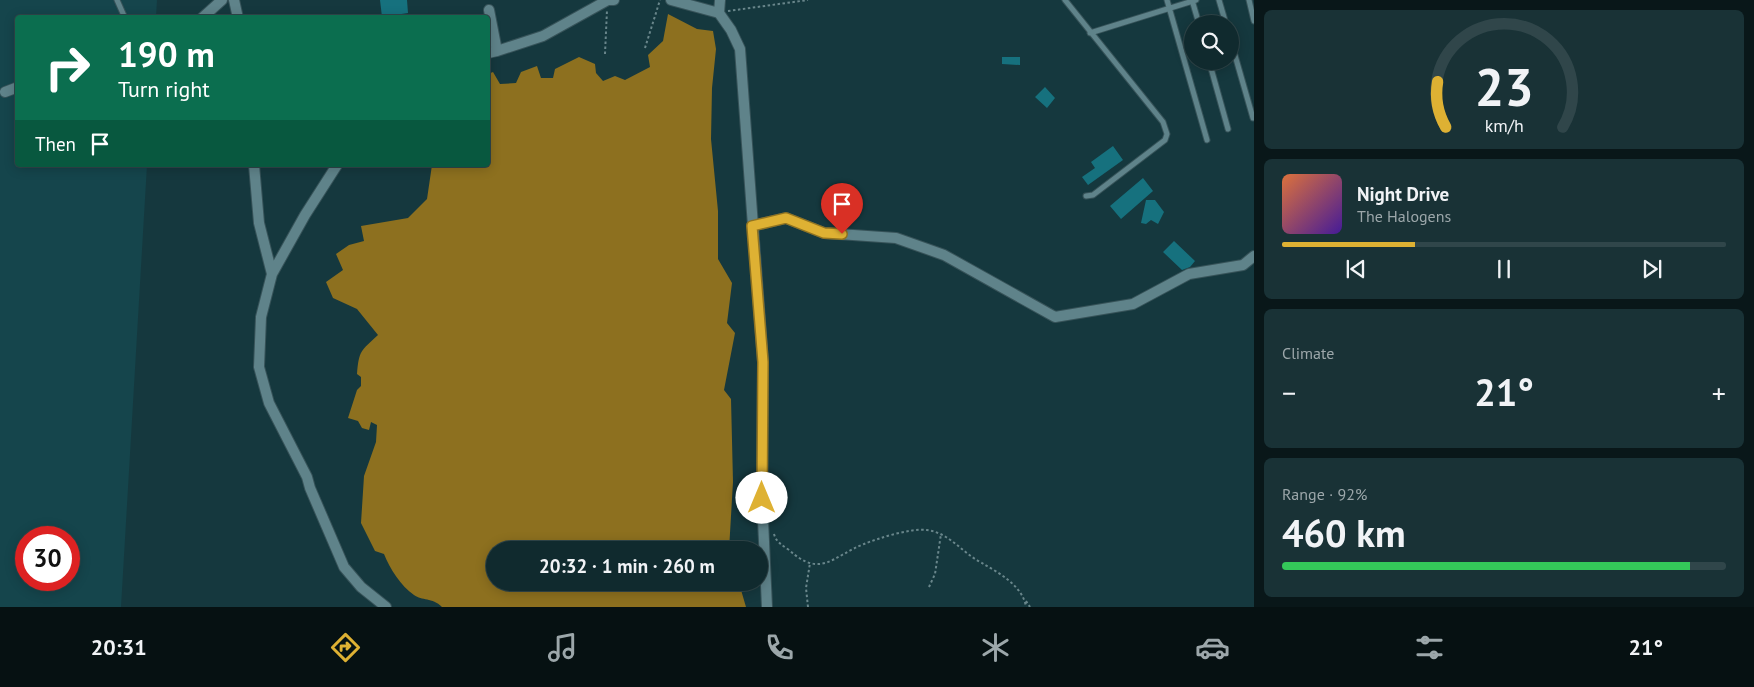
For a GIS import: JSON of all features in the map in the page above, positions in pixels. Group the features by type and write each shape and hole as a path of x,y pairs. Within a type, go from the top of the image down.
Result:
{"street":[{"path":"205,15 222,0"},
{"path":"234,0 237,15"},
{"path":"490,24 492,52 543,36 608,0 614,0"},
{"path":"671,0 719,13"},
{"path":"720,0 719,13 731,30 740,49 763,362 762,498 767,607"},
{"path":"489,10 489,15"},
{"path":"5,92 15,88"},
{"path":"254,167 259,223 272,274"},
{"path":"336,167 272,274 261,317 259,367 269,403 308,477 310,488 344,567 361,587 386,607"},
{"path":"752,226 786,218 824,233 896,238 944,255 1055,317 1133,304 1189,274 1243,266 1254,256"}],"lane":[{"path":"117,0 123,15"},
{"path":"1065,0 1090,34 1163,122 1167,134 1165,140 1129,169 1093,195 1086,196"},
{"path":"1167,0 1207,140"},
{"path":"1090,34 1194,0 1197,15"},
{"path":"1219,0 1223,15"},
{"path":"1249,0 1254,21"},
{"path":"1239,69 1253,118"},
{"path":"1212,70 1228,129"}],"path":[{"path":"605,54 608,0"},
{"path":"645,48 660,0"},
{"path":"719,13 808,0"},
{"path":"772,529 775,538 797,559 810,563 826,564 863,544 911,530 927,530 941,534 954,542 964,553 994,569 1014,585 1030,607"},
{"path":"929,587 935,574 941,534"},
{"path":"808,607 806,588 810,563"},
{"path":"1025,599 1026,607"}],"shaded area":[{"path":"0,0 157,0 156,15 15,15 15,167 147,167 121,607 0,607"},
{"path":"668,14 697,29 713,31 716,49 712,88 711,139 718,211 718,259 732,283 727,323 735,333 724,390 731,399 733,482 730,541 486,541 486,591 741,591 746,607 442,607 435,602 417,597 400,582 384,554 375,551 361,523 364,476 376,442 377,425 371,422 369,430 362,428 358,421 348,418 357,390 361,386 361,377 357,374 360,355 364,348 378,335 357,309 333,298 326,282 343,270 336,254 349,245 364,241 361,226 408,218 427,199 432,167 490,167 490,73 493,72 500,84 516,83 521,72 537,66 541,78 553,78 555,69 579,57 595,64 596,73 603,81 615,76 625,80 650,67 648,55 663,41"}],"building":[{"path":"380,0 407,0 408,13 382,15"},
{"path":"1002,57 1020,57 1020,65 1002,64"},
{"path":"1045,87 1055,98 1047,108 1035,97"},
{"path":"1113,146 1123,160 1088,185 1082,177 1095,168 1091,162"},
{"path":"1143,178 1153,191 1121,219 1110,206"},
{"path":"1146,200 1155,200 1164,212 1158,224 1151,220 1146,224 1141,223"},
{"path":"1174,241 1195,261 1190,267 1182,270 1163,252"}],"route":[{"path":"762,498 763,362 752,226 786,218 824,233 842,234"}]}
